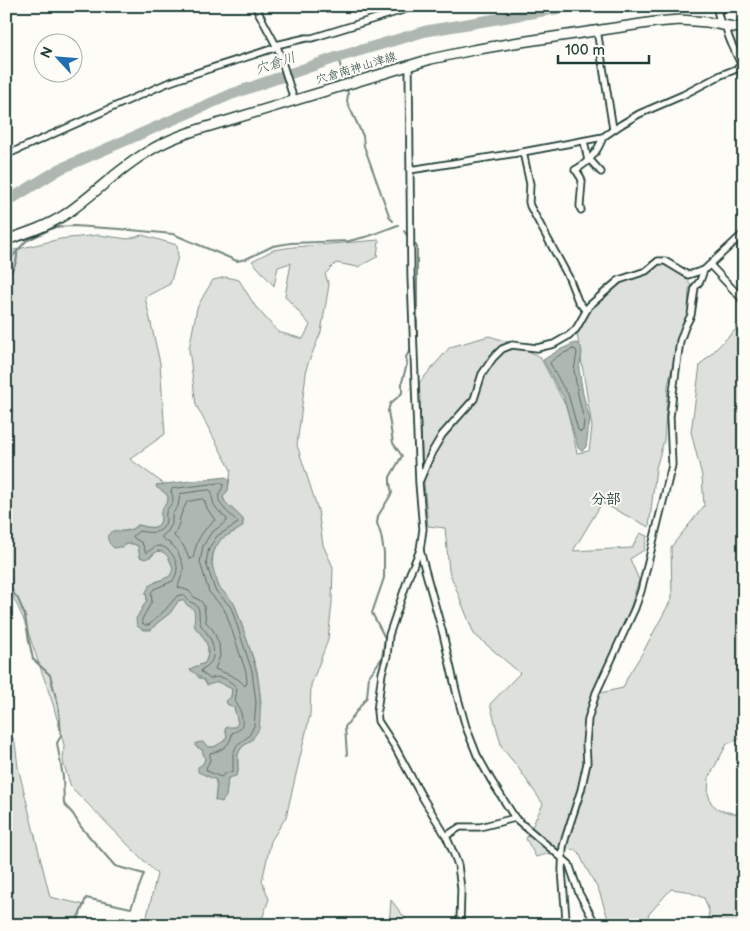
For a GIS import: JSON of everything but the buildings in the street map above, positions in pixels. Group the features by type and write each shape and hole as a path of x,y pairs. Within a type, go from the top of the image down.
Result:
{"main road":[{"name":"穴倉南神山津線","path":"6,240 57,220 139,157 168,141 294,98 409,65 473,50 632,25 680,20 744,29"}],"street":[{"path":"255,6 277,47 294,98"},
{"path":"6,155 166,84 277,47 416,6"},
{"path":"581,210 581,178 576,170 589,161 603,137 639,114 683,95 707,82 743,69 717,8 734,6"},
{"path":"597,30 613,129"},
{"path":"409,65 411,276 422,529 420,550 388,635 387,656 382,673 377,711 378,721 446,836 458,865 461,889 460,925"},
{"path":"410,170 603,137"},
{"path":"584,140 589,161 601,172"},
{"path":"523,152 530,184 530,206 578,301 586,312"},
{"path":"419,483 432,452 442,435 474,399 482,374 502,349 512,345 538,348 554,344 576,329 594,301 619,280 646,271 661,260 688,275 704,270 744,233"},
{"path":"710,265 744,301"},
{"path":"565,925 562,858 566,836 581,790 587,763 586,731 590,709 632,616 641,591 672,465 670,417 680,341 691,315 695,287 700,281 704,270"},
{"path":"420,550 466,727 477,755 515,818 569,864 578,893 596,925"},
{"path":"446,836 460,827 480,827 515,818"}],"shaded area":[{"path":"99,235 128,239 142,235 177,245 178,257 170,284 145,297 160,363 165,434 130,459 164,484 157,485 168,497 168,500 162,509 158,526 138,525 126,531 113,531 121,548 129,544 136,545 138,546 140,557 151,557 160,551 167,554 173,568 170,577 155,582 146,592 147,600 136,619 151,630 170,613 179,600 183,600 194,610 195,627 208,647 205,663 192,668 199,678 218,682 232,689 231,697 227,704 234,707 238,723 235,727 225,729 227,736 224,742 214,747 209,747 202,742 205,759 203,764 216,784 215,800 226,796 228,778 238,773 238,754 242,747 253,739 261,703 257,670 236,608 219,587 213,568 213,553 221,539 239,529 243,519 225,502 223,497 228,490 231,470 196,405 189,349 197,308 213,280 226,277 239,280 255,306 278,332 303,339 310,325 285,296 291,263 278,267 274,286 252,261 273,250 379,240 377,257 358,267 336,263 325,274 329,285 321,332 307,366 297,445 318,510 323,545 333,567 332,603 328,640 311,685 310,715 286,817 271,841 262,881 269,899 260,925 145,925 157,874 71,787 63,762 64,745 53,704 23,618 6,578 6,262 14,250 60,239"},
{"path":"659,264 682,273 691,286 689,290 688,312 679,336 668,386 664,440 656,468 649,527 602,503 573,551 632,548 640,533 647,536 644,550 630,559 639,580 626,622 593,690 600,693 623,688 672,598 671,547 704,506 702,476 691,432 700,365 744,321 744,737 727,744 709,777 708,793 711,803 719,810 737,814 744,800 744,923 737,925 716,925 708,921 709,911 704,898 686,891 671,889 649,914 645,925 610,925 599,891 579,853 575,850 565,849 536,857 526,839 543,804 502,748 490,704 520,673 474,634 449,571 445,528 428,526 423,473 419,383 450,347 489,336 515,344 540,357 567,408 577,453 589,451 592,427 577,333 591,308 621,282 645,273"},
{"path":"6,727 15,742 18,767 50,897 85,905 71,925 6,925"},
{"path":"391,900 408,922 424,925 389,925"}],"water":[{"path":"575,343 581,347 582,353 579,369 590,420 586,447 582,451 578,448 563,396 543,360"},
{"path":"226,477 229,481 228,490 223,497 225,502 243,519 243,525 221,539 214,550 211,563 219,587 234,603 253,660 259,686 260,720 257,733 242,747 238,754 236,776 228,778 226,796 222,802 215,800 216,780 198,772 198,767 203,764 205,759 202,750 195,746 196,743 202,742 209,747 214,747 224,741 227,736 225,729 227,727 235,727 238,723 234,707 227,704 226,701 231,697 232,689 218,682 208,685 190,670 205,663 208,647 195,627 194,610 183,600 179,600 170,613 151,630 143,630 137,626 136,619 147,600 146,592 150,585 170,576 173,569 170,560 164,552 158,551 145,559 140,557 138,546 135,544 114,548 109,542 108,535 113,531 128,531 138,525 152,528 159,524 168,496 157,488 156,485"}],"waterway":[{"name":"穴倉川","path":"6,202 60,169 232,94 338,57 426,31 572,6"},
{"path":"338,57 344,79"},
{"path":"347,89 347,102 363,136 364,146 390,218 393,221"},
{"path":"6,260 12,257 26,241 55,227 74,226 173,234 237,261 246,259 273,246 291,243 349,241 398,225"},
{"path":"404,231 408,237"},
{"path":"415,244 417,247 417,344 415,346"},
{"path":"6,279 16,263 17,252"},
{"path":"347,755 345,727 367,697 369,676 382,658 385,638 372,613 384,578 384,553 377,523 378,516 392,493 390,477 402,456 393,443 388,411 390,404 402,393 402,382 407,364 406,357 410,350"},
{"path":"6,583 18,599 25,616 33,659 50,675 58,705 61,736 57,743 63,777 64,804 115,866 144,874 131,908 86,898 76,925"}],"district":[{"name":"分部","path":"606,499"}]}
